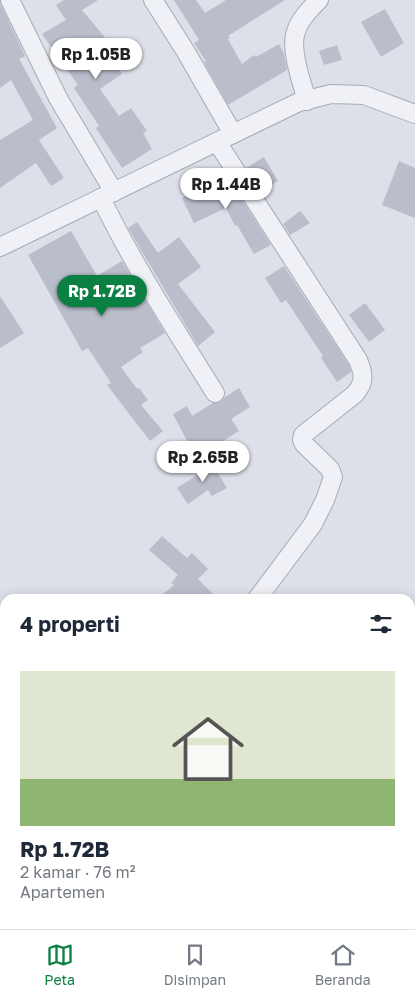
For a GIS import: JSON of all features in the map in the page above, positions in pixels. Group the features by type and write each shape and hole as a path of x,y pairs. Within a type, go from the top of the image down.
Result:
{"street":[{"path":"10,0 107,195 121,240 215,393"},
{"path":"153,0 186,52 233,134"},
{"path":"306,101 294,49 294,37 302,19 319,0"},
{"path":"0,247 299,102 331,94 364,95 415,114"},
{"path":"217,142 358,360 364,378 355,394 303,435 302,440 304,444 330,469 333,477 325,500 313,524 261,594"}],"building":[{"path":"64,0 98,0 82,10 112,46 106,51 122,74 100,89 119,116 131,108 147,131 143,133 152,149 122,168 96,128 99,126 74,88 78,85 42,34 66,20 56,5"},
{"path":"174,0 196,0 205,13 226,0 285,0 228,36 230,38 228,39 242,64 254,55 256,57 279,44 284,54 287,70 228,105 204,62 206,61 194,43 199,40"},
{"path":"0,3 25,56 19,59 57,128 39,140 64,178 51,186 36,163 0,188 0,140 33,120 11,80 0,88"},
{"path":"385,9 404,43 381,57 361,22"},
{"path":"337,45 342,60 324,65 319,51"},
{"path":"264,157 278,181 262,191 246,168"},
{"path":"399,161 415,168 415,218 382,205"},
{"path":"224,172 271,245 254,254 237,225 235,226 226,208 194,223 182,198 213,184 210,180"},
{"path":"300,211 310,223 290,235 283,224"},
{"path":"137,222 158,253 179,237 201,267 178,284 215,332 198,346 128,228"},
{"path":"71,231 97,276 122,261 165,333 140,348 143,352 121,367 137,389 139,388 148,400 141,405 163,431 150,441 107,385 111,383 88,348 82,351 28,255"},
{"path":"284,266 349,365 351,372 337,382 321,358 323,356 286,300 281,303 265,278"},
{"path":"0,296 24,333 0,348"},
{"path":"365,303 385,330 369,342 349,315"},
{"path":"239,388 250,407 231,419 239,431 196,458 173,414 187,406 192,416 213,403 220,402"},
{"path":"210,460 227,488 212,496 208,490 188,504 177,488 199,474 195,469"},
{"path":"162,536 187,558 192,553 208,569 198,579 213,594 163,594 174,585 171,583 178,575 149,550"}]}
